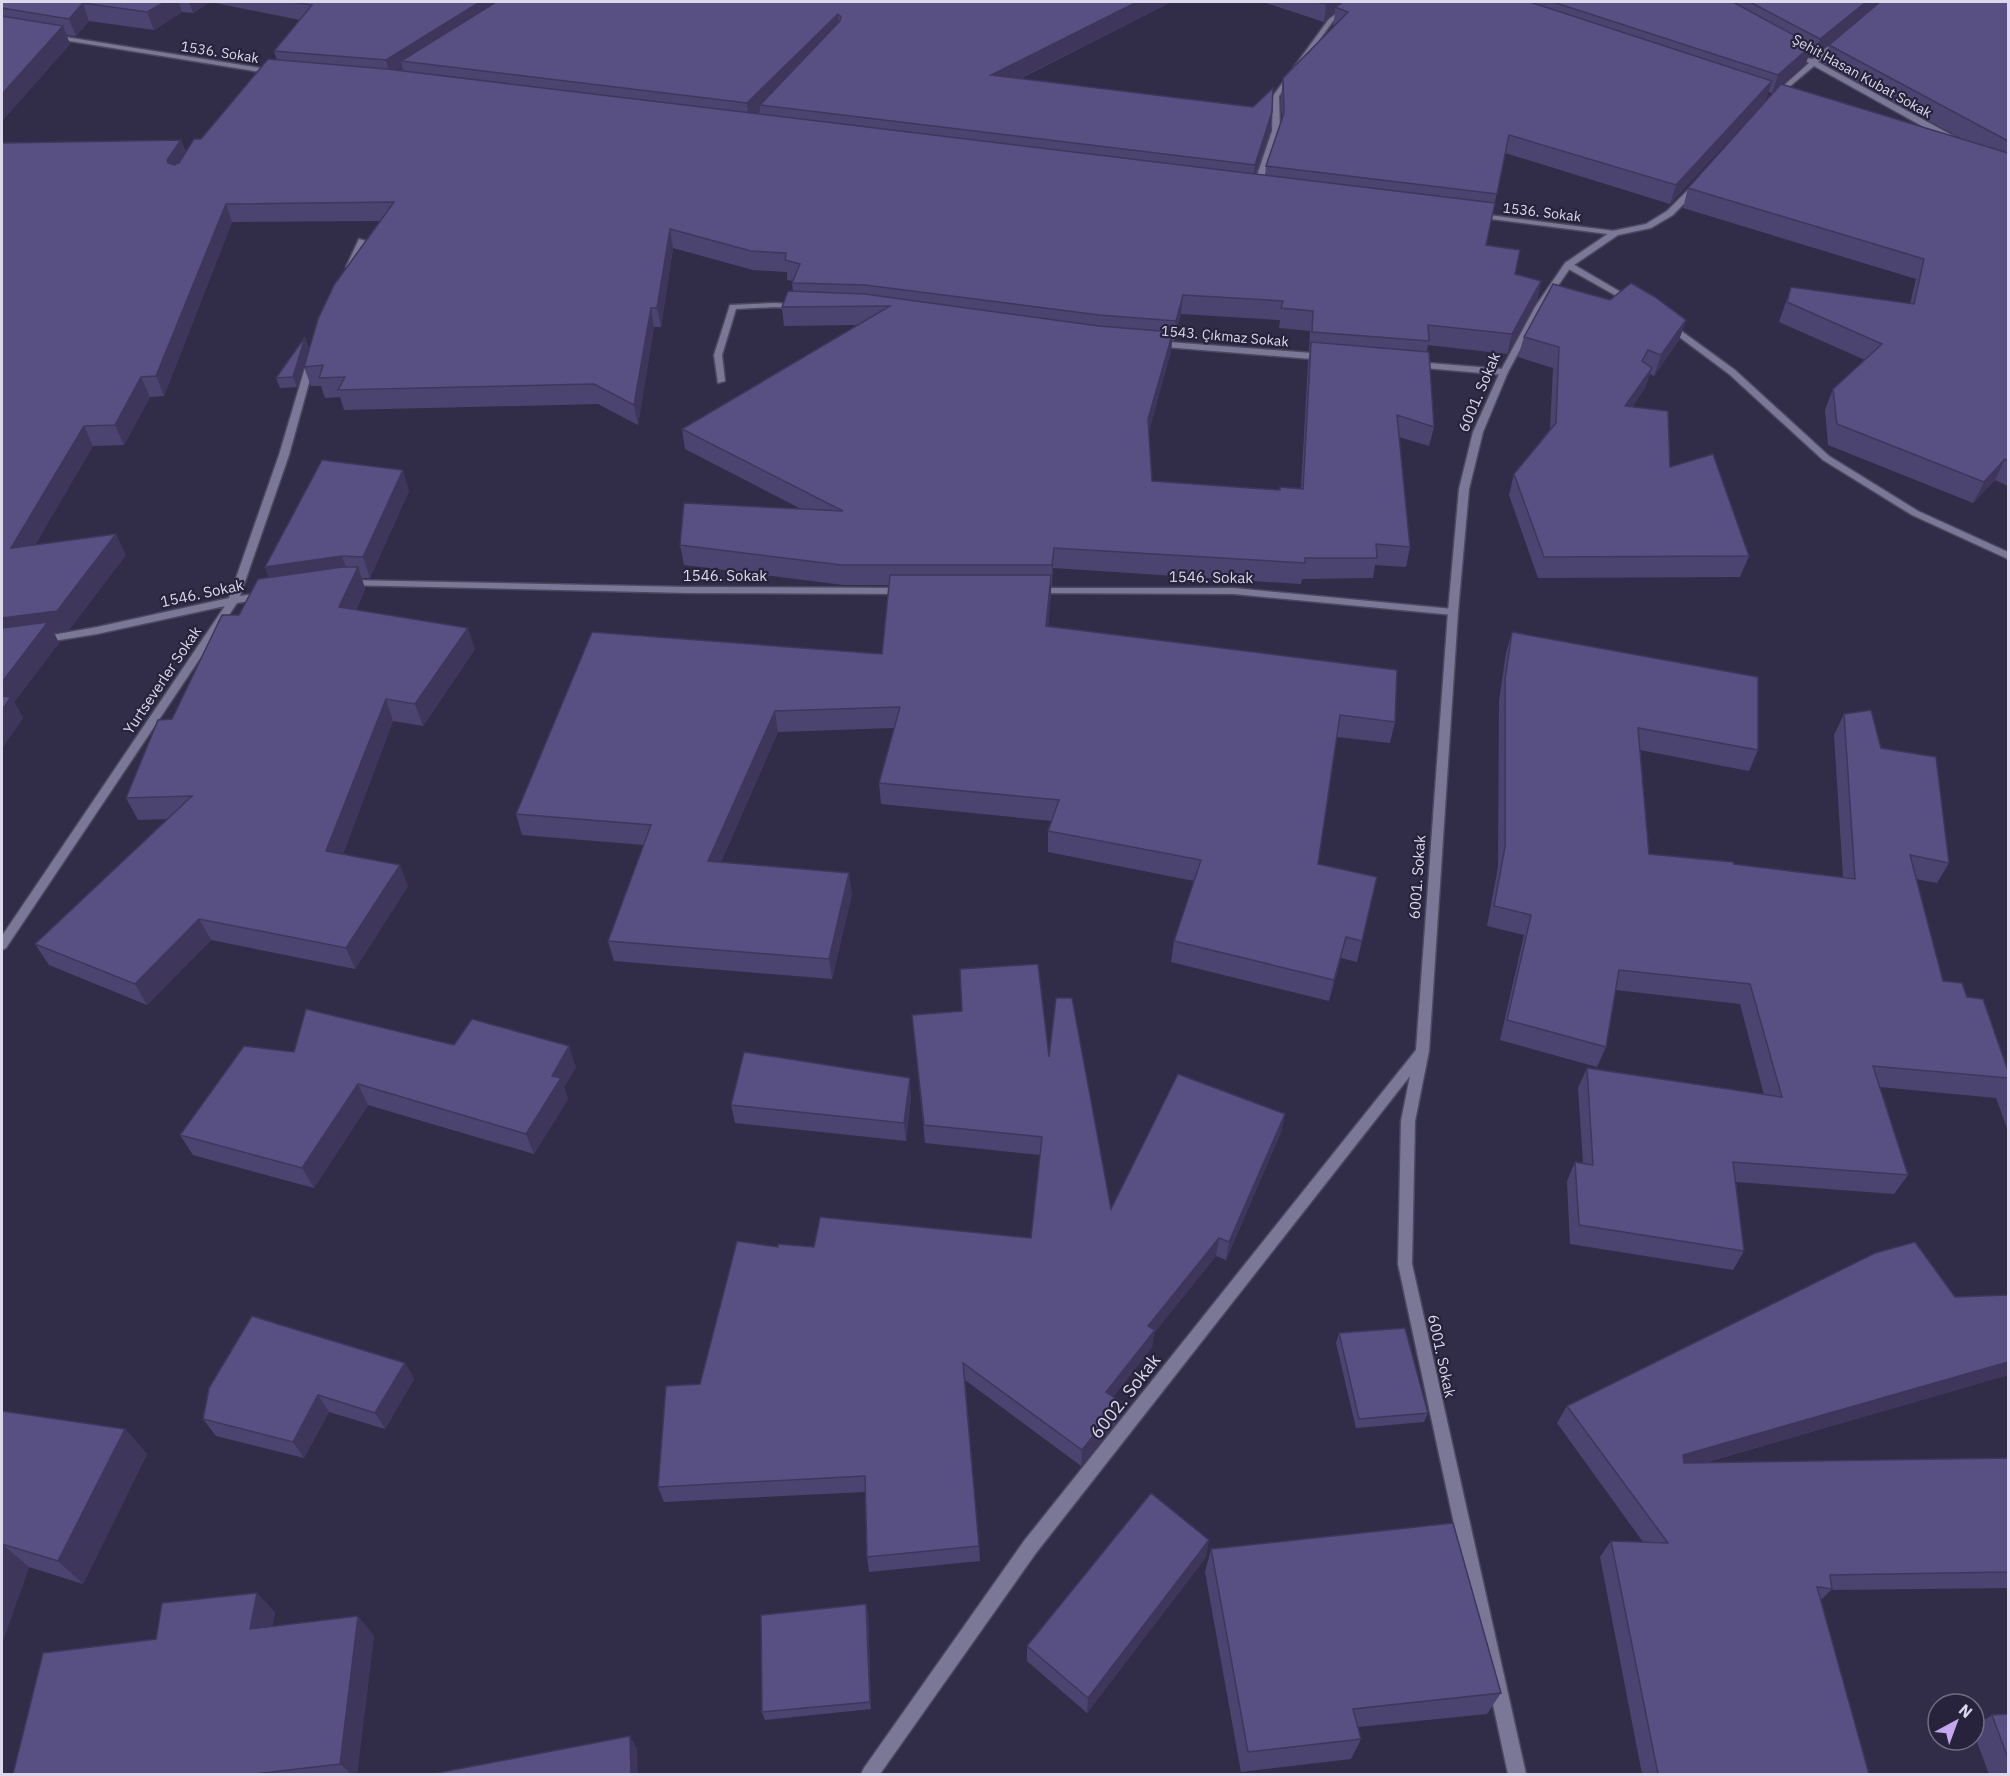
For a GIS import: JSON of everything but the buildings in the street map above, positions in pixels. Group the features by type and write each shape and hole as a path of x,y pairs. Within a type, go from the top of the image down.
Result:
{"street":[{"path":"1257,187 1276,130 1276,96 1331,20 1355,2"},
{"name":"1536. Sokak","path":"48,36 280,72"},
{"path":"1771,100 1844,37"},
{"name":"Şehit Hasan Kubat Sokak","path":"1803,57 1957,142"},
{"path":"252,79 258,70"},
{"name":"6001. Sokak","path":"1517,1774 1405,1264 1408,1121 1422,1051 1453,612 1464,489 1478,432 1504,372 1539,307 1568,265 1615,233 1648,226 1663,218 1701,181"},
{"path":"1246,186 1269,189"},
{"name":"1536. Sokak","path":"1465,214 1615,233"},
{"path":"347,273 362,241"},
{"path":"1568,265 1644,308"},
{"path":"722,381 718,355 733,307 776,305 810,308"},
{"path":"1662,320 1732,372 1826,458 1915,513 2008,556"},
{"name":"1543. Çıkmaz Sokak","path":"1144,343 1330,358"},
{"name":"Yurtseverler Sokak","path":"2,945 234,600 284,454 315,349"},
{"path":"1412,364 1504,372"},
{"name":"1546. Sokak","path":"338,585 911,591"},
{"name":"1546. Sokak","path":"1028,591 1234,591 1453,612"},
{"name":"1546. Sokak","path":"35,641 80,635 234,600 269,595"},
{"name":"6002. Sokak","path":"870,1774 1030,1547 1422,1051"}]}
